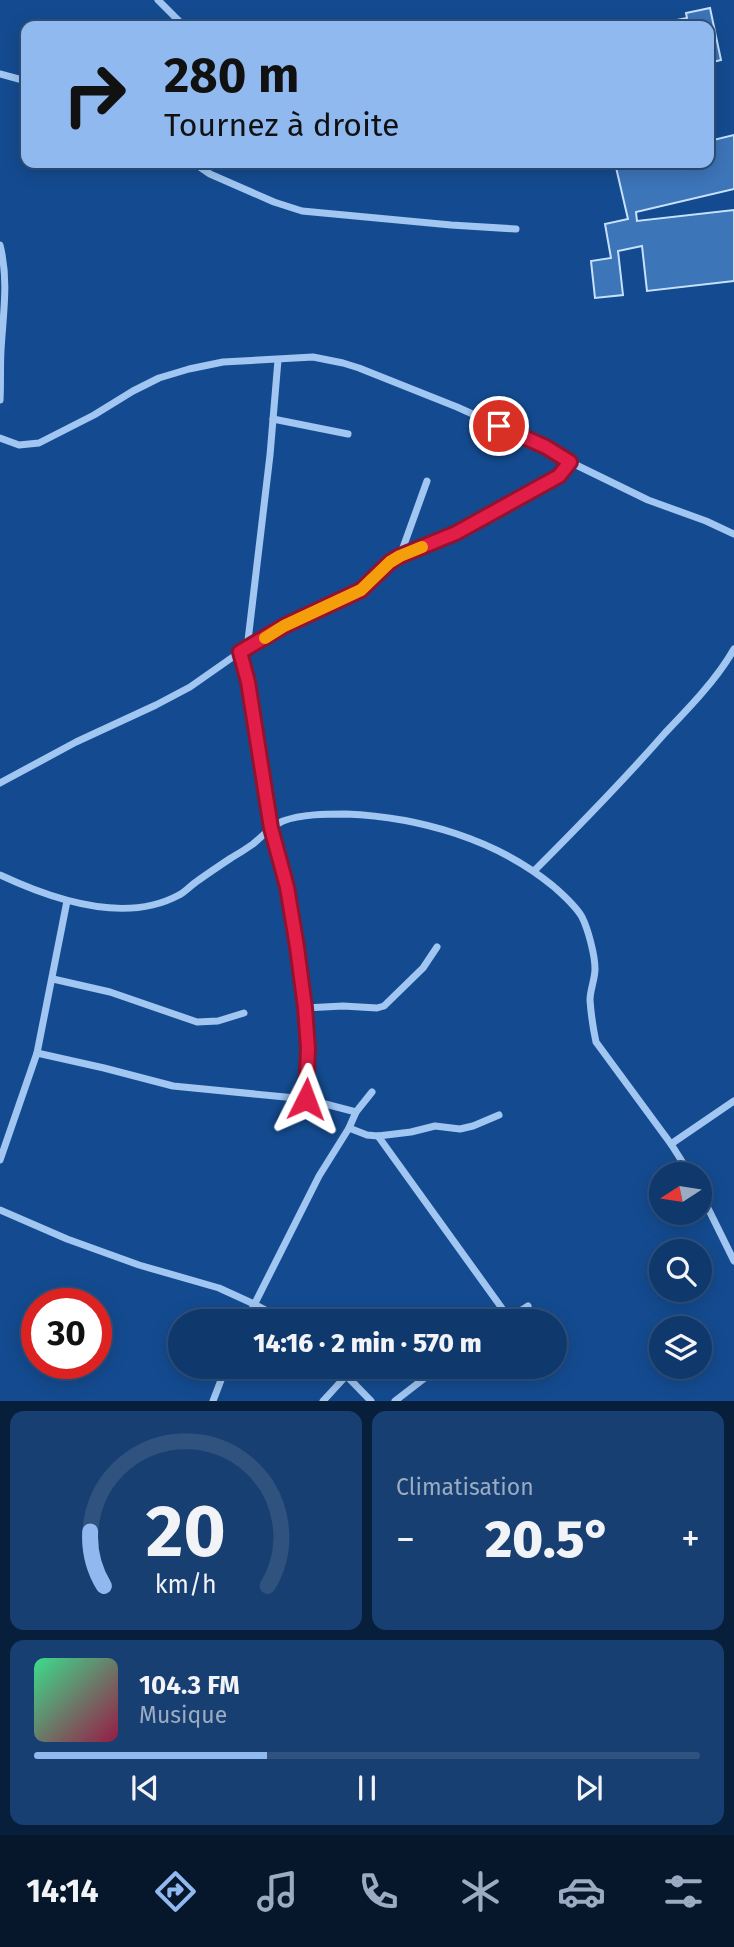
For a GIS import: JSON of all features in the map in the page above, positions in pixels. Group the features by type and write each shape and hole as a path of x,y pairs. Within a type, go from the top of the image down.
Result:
{"street":[{"path":"158,0 179,21"},
{"path":"0,74 21,80"},
{"path":"201,168 274,202 302,211 451,226 516,229"},
{"path":"0,244 5,279 5,314 0,400"},
{"path":"0,438 19,445 39,443 159,378 189,369 223,362 313,357 359,368 468,411 546,447 570,462 648,500 734,534"},
{"path":"278,360 243,651 271,828 287,887 305,1008 308,1048 306,1099"},
{"path":"273,419 348,434"},
{"path":"0,783 76,742 190,687 284,626 361,590 400,556 456,533 559,476 570,462"},
{"path":"400,556 427,481"},
{"path":"534,871 595,811 695,701 734,649"},
{"path":"0,875 68,901 136,908 179,895 284,821 310,815 373,815 453,832 504,854 534,871 566,897 582,917 595,968 590,997 596,1042 682,1162"},
{"path":"0,1160 37,1053 68,901"},
{"path":"305,1008 384,1006 423,968 437,947"},
{"path":"53,979 110,992 197,1022 218,1021 244,1013"},
{"path":"37,1053 173,1086 306,1099 356,1112"},
{"path":"252,1309 319,1176 356,1112 372,1092"},
{"path":"671,1144 734,1101"},
{"path":"349,1128 378,1136 435,1126 460,1129 499,1115"},
{"path":"378,1136 499,1309"},
{"path":"0,1210 139,1265 219,1289 264,1309"},
{"path":"712,1216 734,1261"},
{"path":"524,1309 528,1306"},
{"path":"214,1401 222,1379"},
{"path":"323,1401 343,1379"},
{"path":"349,1379 371,1401"},
{"path":"395,1401 423,1379"}],"building":[{"path":"710,8 713,21 671,21 687,18 686,13"},
{"path":"714,27 721,60 714,62"},
{"path":"734,135 734,189 636,212 637,221 734,210 734,281 647,291 642,246 618,251 623,295 595,298 591,261 611,258 605,224 628,219 616,168 714,168 714,140"}],"slow traffic":[{"path":"265,638 284,626 361,590 390,562 422,547"}],"route":[{"path":"306,1099 308,1048 297,947 287,887 271,828 248,682 240,652 284,626 361,590 390,562 456,533 559,476 570,462 546,447 499,426"}]}
